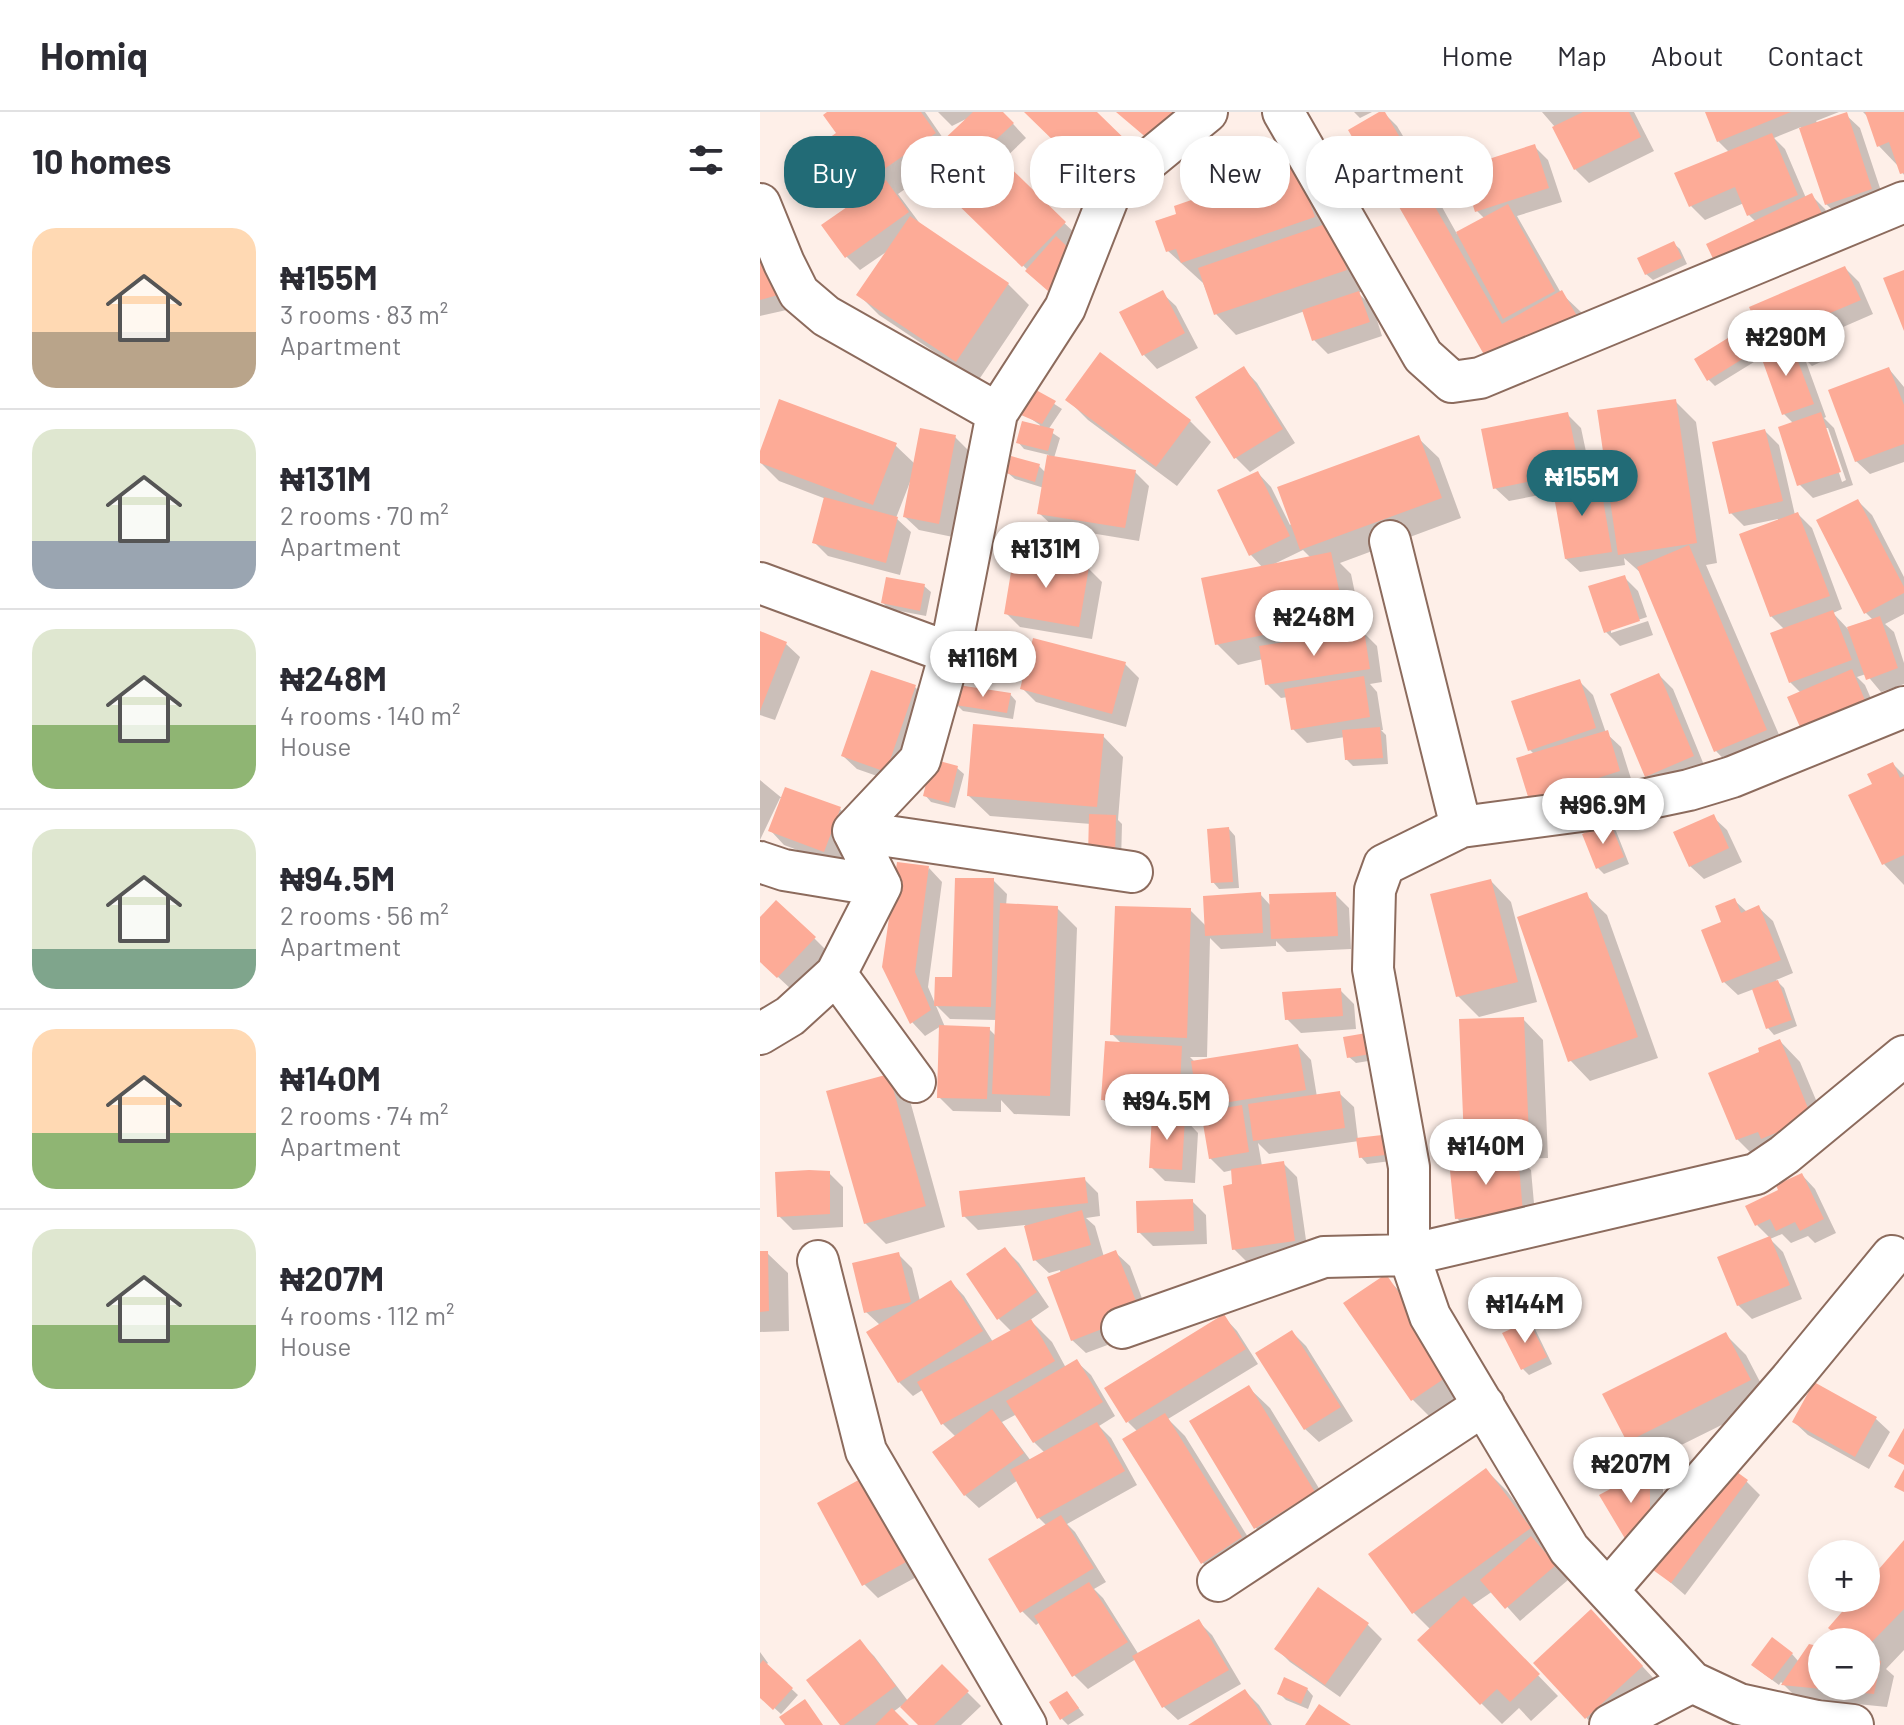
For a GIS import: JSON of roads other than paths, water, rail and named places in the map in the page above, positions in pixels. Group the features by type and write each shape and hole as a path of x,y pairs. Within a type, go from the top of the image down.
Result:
{"street":[{"path":"853,831 920,760 950,653 997,413 1065,308 1111,191 1207,112"},
{"path":"1283,112 1423,356 1452,382 1480,378 1904,202"},
{"path":"760,204 799,293 826,316 997,413"},
{"path":"1390,541 1461,827"},
{"path":"760,583 950,653"},
{"path":"1853,1725 1817,1721 1739,1704 1692,1682 1569,1549 1430,1316 1409,1255 1409,1167 1373,969 1375,890 1384,865 1461,827 1604,808 1689,790 1732,777 1904,707"},
{"path":"853,831 1132,872"},
{"path":"853,831 881,886"},
{"path":"760,862 784,870 881,886"},
{"path":"760,1034 790,1016 836,974 881,886"},
{"path":"836,974 915,1082"},
{"path":"1122,1328 1324,1257 1409,1255 1756,1174 1784,1155 1904,1056"},
{"path":"1609,1589 1790,1380 1892,1256"},
{"path":"818,1261 866,1451 1026,1725"},
{"path":"1218,1581 1484,1405"},
{"path":"1610,1725 1692,1682"}]}
